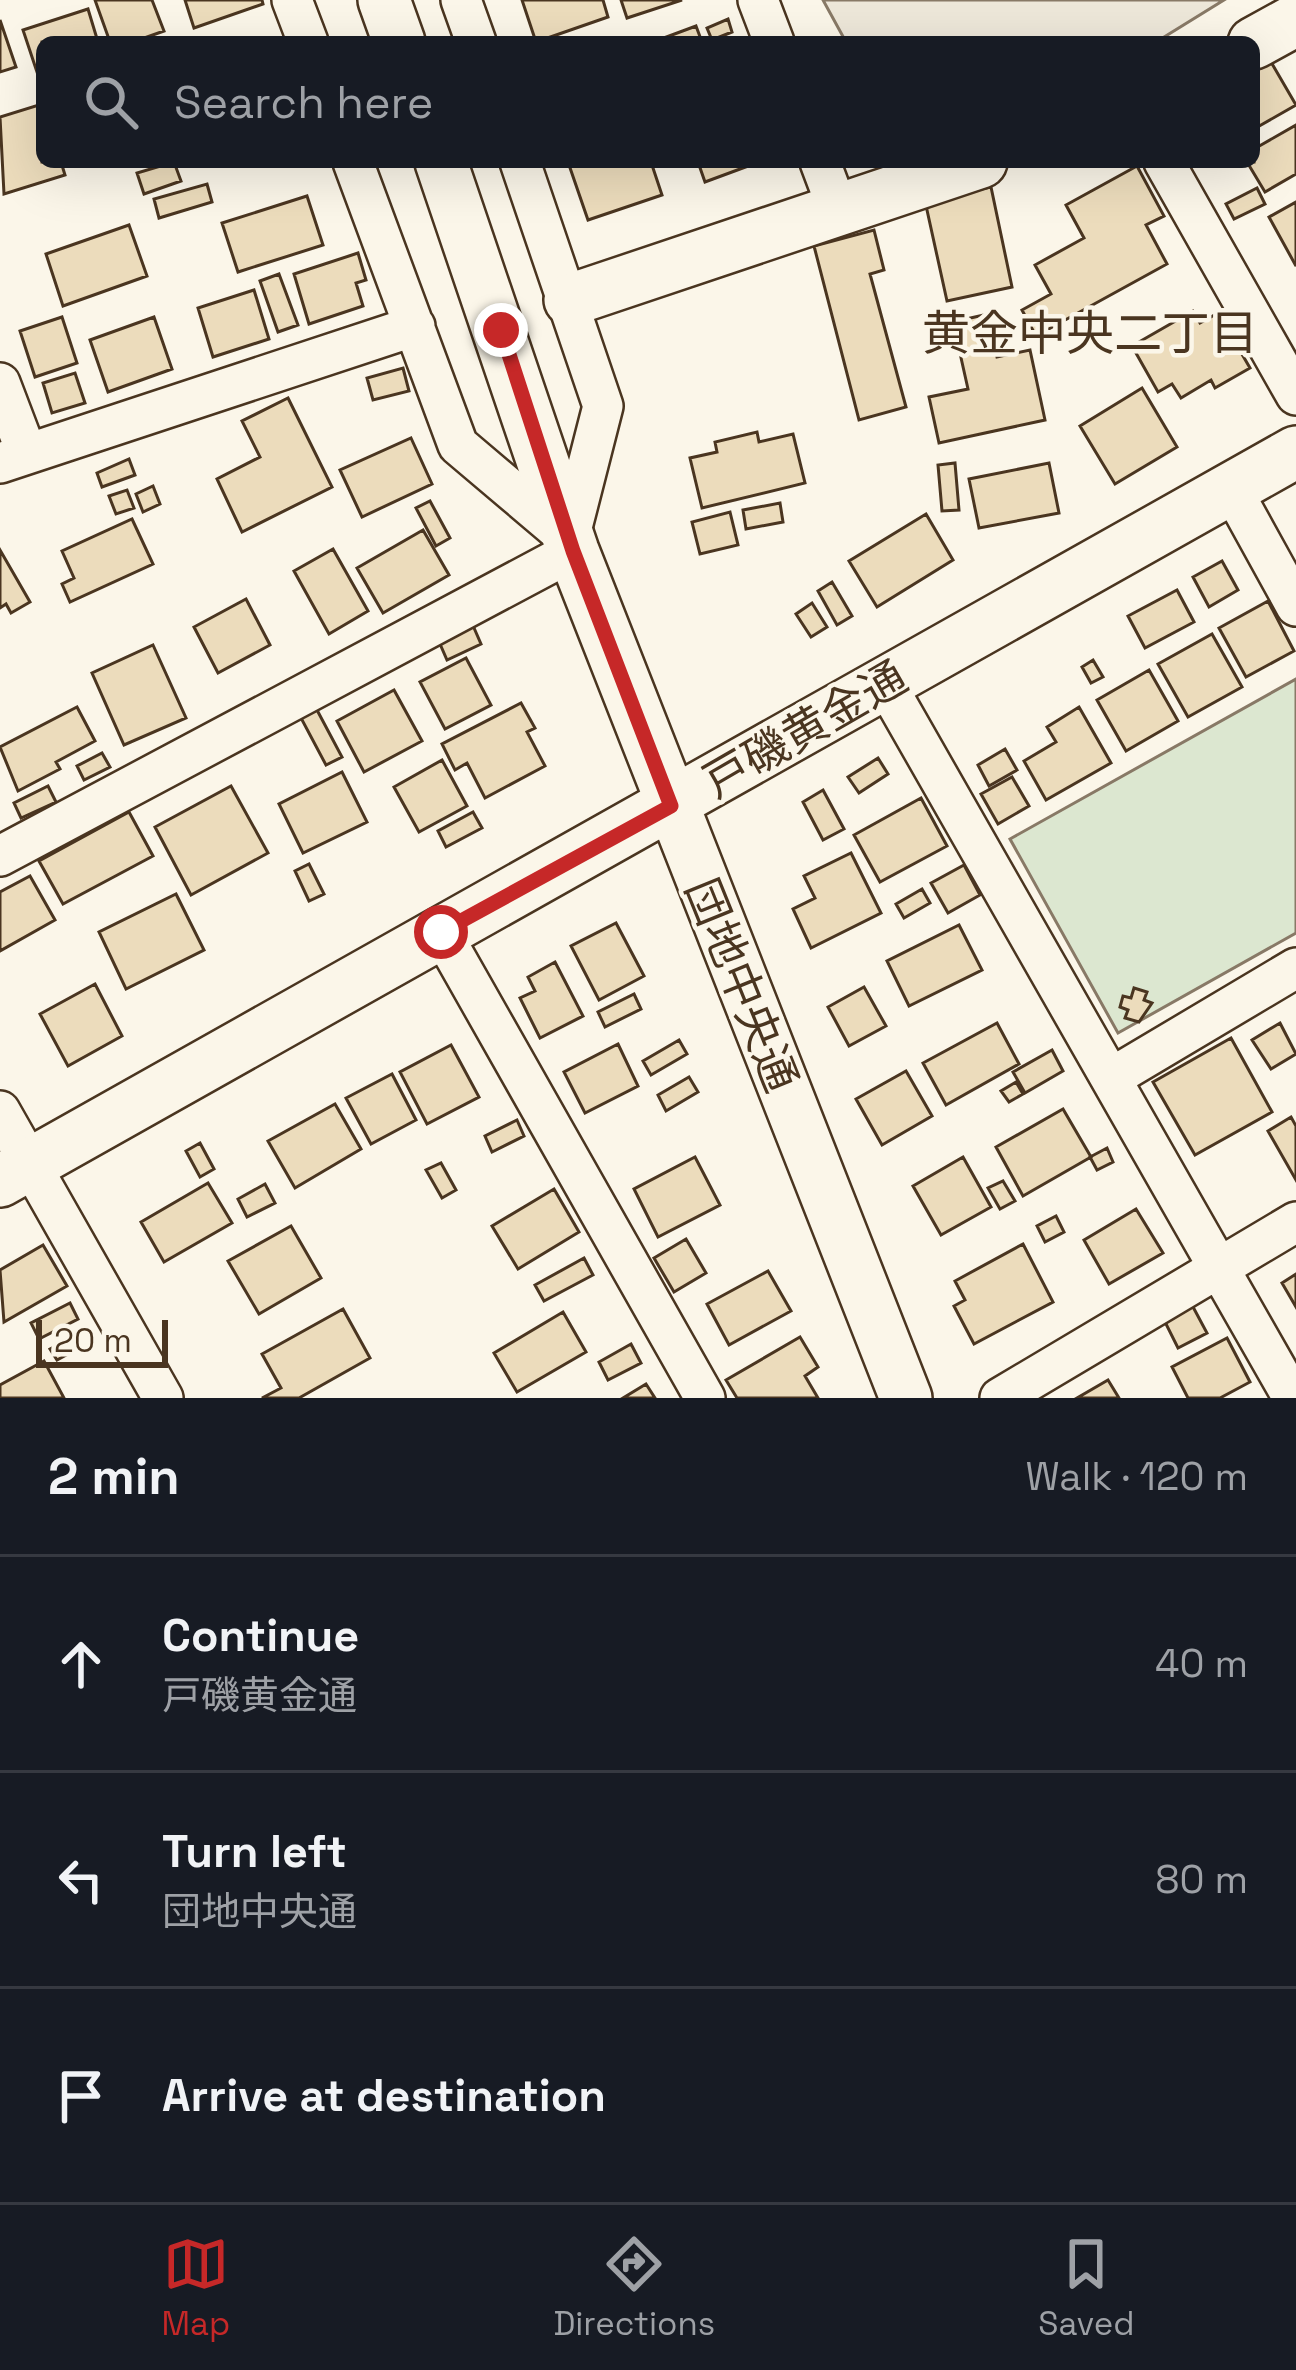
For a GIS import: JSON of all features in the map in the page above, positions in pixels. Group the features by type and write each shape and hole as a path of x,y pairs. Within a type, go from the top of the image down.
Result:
{"street":[{"path":"292,0 306,36"},
{"path":"384,0 397,36"},
{"path":"461,0 474,36"},
{"path":"758,0 772,36"},
{"path":"1260,40 1296,20"},
{"path":"355,168 458,445 571,545"},
{"name":"団地中央通","path":"443,168 571,545 906,1398"},
{"path":"0,856 571,545 603,406 522,168"},
{"path":"822,168 838,210"},
{"path":"570,300 963,168"},
{"path":"1167,168 1296,395"},
{"path":"0,382 13,459 416,326"},
{"name":"戸磯黄金通","path":"15,1172 1296,452"},
{"path":"1231,488 1296,606"},
{"path":"885,683 1293,1398"},
{"path":"441,932 706,1398"},
{"path":"1111,1078 1296,968"},
{"path":"0,1111 15,1172 163,1398"},
{"path":"1000,1398 1296,1222"}],"green space":[{"path":"1296,679 1296,933 1118,1033 1010,839"}],"shaded area":[{"path":"823,0 1224,0 1166,36 843,36"}],"building":[{"path":"95,0 152,0 164,31 150,36 108,36"},
{"path":"185,0 262,0 263,4 194,28"},
{"path":"522,0 603,0 608,17 553,36 534,36"},
{"path":"621,0 682,0 627,18"},
{"path":"88,9 96,36 36,36 36,69 23,30"},
{"path":"728,19 732,32 710,36 707,28"},
{"path":"0,20 16,67 0,72"},
{"path":"696,26 700,36 669,36"},
{"path":"1271,62 1296,105 1260,126 1260,68"},
{"path":"36,106 36,168 63,168 65,175 4,194 0,117"},
{"path":"1296,125 1296,174 1265,192 1251,168 1260,168 1260,146"},
{"path":"176,168 181,181 144,194 137,173"},
{"path":"570,168 653,168 662,195 588,220"},
{"path":"700,168 743,168 705,182"},
{"path":"1138,168 1164,216 1146,225 1167,264 1036,336 1022,310 1051,294 1035,265 1084,238 1066,205"},
{"path":"207,184 212,202 159,218 154,199"},
{"path":"991,187 1012,287 947,301 925,201"},
{"path":"1257,188 1265,204 1234,219 1226,204"},
{"path":"307,196 323,245 238,272 222,223"},
{"path":"1296,202 1296,266 1269,217"},
{"path":"129,225 147,276 63,306 46,254"},
{"path":"874,230 884,270 870,274 906,407 859,420 814,246"},
{"path":"358,253 366,280 356,283 363,306 309,324 294,274"},
{"path":"279,274 298,325 278,332 260,281"},
{"path":"254,290 269,339 213,357 198,308"},
{"path":"1193,311 1200,323 1218,313 1250,368 1215,388 1211,380 1181,398 1172,384 1158,392 1132,346"},
{"path":"988,314 997,357 1030,350 1045,420 939,443 929,397 968,389 953,322"},
{"path":"62,317 77,363 35,377 20,331"},
{"path":"154,317 172,369 108,392 90,340"},
{"path":"403,368 409,391 373,400 367,378"},
{"path":"75,373 85,403 52,413 43,383"},
{"path":"1142,388 1177,447 1115,484 1080,426"},
{"path":"288,398 332,487 242,532 217,479 260,457 242,421"},
{"path":"757,432 759,442 793,434 805,483 702,508 690,458 717,452 715,442"},
{"path":"411,438 432,484 362,517 340,470"},
{"path":"129,459 135,475 102,487 97,473"},
{"path":"955,463 959,510 942,511 938,465"},
{"path":"1049,463 1059,513 979,528 969,479"},
{"path":"153,486 160,504 143,512 136,494"},
{"path":"127,490 134,508 116,514 109,496"},
{"path":"430,501 450,538 436,546 416,508"},
{"path":"780,503 783,522 746,529 743,510"},
{"path":"730,512 738,545 700,554 692,522"},
{"path":"926,514 953,560 877,607 849,561"},
{"path":"132,519 153,564 70,602 62,584 74,578 62,551"},
{"path":"423,530 449,575 383,613 357,568"},
{"path":"333,549 368,611 329,634 294,571"},
{"path":"0,550 30,602 11,613 6,604 0,608"},
{"path":"1222,561 1238,590 1209,607 1193,577"},
{"path":"832,582 852,616 837,625 818,591"},
{"path":"1177,590 1194,622 1145,648 1128,616"},
{"path":"246,599 270,645 218,673 194,627"},
{"path":"1268,601 1294,651 1246,677 1219,628"},
{"path":"812,603 827,627 811,637 796,614"},
{"path":"471,621 481,644 447,660 437,637"},
{"path":"1212,634 1242,687 1188,717 1158,664"},
{"path":"153,645 186,718 124,745 92,673"},
{"path":"466,658 491,705 445,729 420,682"},
{"path":"1093,660 1103,677 1091,683 1082,667"},
{"path":"1149,670 1178,721 1126,751 1097,700"},
{"path":"394,690 422,741 364,772 337,721"},
{"path":"521,703 535,728 527,732 545,766 485,798 467,763 455,770 442,744"},
{"path":"77,707 95,741 56,762 60,769 18,791 0,747"},
{"path":"1079,707 1111,763 1046,800 1024,761 1056,742 1047,727"},
{"path":"317,710 342,757 326,765 301,718"},
{"path":"1005,749 1017,770 989,786 978,765"},
{"path":"102,753 110,767 84,780 77,766"},
{"path":"878,758 888,774 859,793 848,777"},
{"path":"442,760 467,806 419,832 394,787"},
{"path":"342,772 367,822 303,853 279,804"},
{"path":"1012,777 1029,806 998,824 981,794"},
{"path":"48,786 56,802 21,818 14,803"},
{"path":"231,786 268,853 191,895 155,827"},
{"path":"823,790 844,829 823,840 803,802"},
{"path":"921,798 947,846 880,882 854,835"},
{"path":"129,812 153,856 63,904 39,861"},
{"path":"473,812 482,828 446,847 438,831"},
{"path":"851,853 881,913 811,948 793,909 815,898 804,876"},
{"path":"309,864 324,894 309,901 295,871"},
{"path":"964,865 980,895 948,913 931,883"},
{"path":"30,876 55,920 0,951 0,892"},
{"path":"922,889 930,903 904,918 896,904"},
{"path":"176,894 204,950 126,989 99,932"},
{"path":"616,923 644,976 599,1000 571,946"},
{"path":"959,925 982,970 909,1006 887,961"},
{"path":"555,962 583,1016 540,1038 520,998 535,991 528,977"},
{"path":"95,984 122,1036 68,1066 40,1014"},
{"path":"864,987 886,1026 849,1046 828,1007"},
{"path":"1134,988 1147,992 1144,1000 1152,1003 1139,1022 1125,1018 1128,1010 1120,1007 1123,996 1131,998"},
{"path":"634,994 641,1009 605,1027 598,1012"},
{"path":"997,1023 1019,1064 946,1105 923,1063"},
{"path":"1280,1023 1296,1054 1271,1069 1252,1040"},
{"path":"1231,1038 1272,1112 1195,1155 1153,1082"},
{"path":"679,1040 687,1054 651,1075 643,1061"},
{"path":"618,1044 638,1086 585,1113 564,1072"},
{"path":"451,1045 479,1097 427,1124 400,1072"},
{"path":"1052,1050 1063,1071 1025,1093 1013,1072"},
{"path":"906,1071 932,1116 882,1145 856,1099"},
{"path":"392,1074 416,1120 371,1144 346,1098"},
{"path":"689,1077 698,1092 666,1111 658,1095"},
{"path":"1016,1082 1023,1094 1009,1102 1001,1091"},
{"path":"335,1104 361,1149 295,1188 268,1141"},
{"path":"1063,1109 1091,1157 1023,1196 996,1147"},
{"path":"1291,1117 1296,1126 1296,1180 1268,1131"},
{"path":"517,1120 524,1136 492,1152 485,1136"},
{"path":"200,1143 214,1169 200,1177 186,1151"},
{"path":"1107,1148 1113,1162 1097,1170 1090,1157"},
{"path":"695,1157 720,1205 658,1237 634,1189"},
{"path":"963,1157 991,1207 941,1235 913,1186"},
{"path":"441,1163 456,1190 442,1198 426,1170"},
{"path":"1003,1181 1015,1201 1000,1209 988,1188"},
{"path":"208,1183 232,1223 164,1262 141,1222"},
{"path":"265,1184 275,1203 247,1217 238,1199"},
{"path":"554,1189 579,1232 518,1269 492,1226"},
{"path":"1136,1209 1163,1253 1109,1284 1084,1240"},
{"path":"1056,1216 1064,1232 1045,1242 1037,1226"},
{"path":"291,1226 321,1278 259,1314 228,1261"},
{"path":"686,1239 706,1273 674,1292 654,1258"},
{"path":"1023,1244 1053,1302 974,1344 954,1306 965,1300 955,1281"},
{"path":"43,1245 67,1286 4,1322 0,1270"},
{"path":"584,1258 593,1275 544,1301 535,1285"},
{"path":"768,1271 791,1311 729,1345 707,1304"},
{"path":"1296,1274 1296,1307 1282,1283"},
{"path":"70,1303 78,1319 39,1339 31,1323"},
{"path":"1192,1305 1207,1333 1178,1348 1164,1320"},
{"path":"343,1309 370,1358 299,1398 262,1398 281,1388 262,1354"},
{"path":"563,1312 586,1352 517,1392 494,1353"},
{"path":"74,1336 81,1347 57,1360 50,1349"},
{"path":"800,1337 818,1367 805,1376 818,1398 737,1398 726,1380"},
{"path":"1227,1338 1250,1382 1220,1398 1188,1398 1172,1367"},
{"path":"631,1344 641,1363 608,1380 599,1362"},
{"path":"44,1361 64,1398 0,1398 0,1385"},
{"path":"1108,1380 1119,1398 1077,1398"},
{"path":"646,1384 655,1398 623,1398"}],"district":[{"name":"黄金中央二丁目","path":"1090,333"}],"route":[{"path":"441,932 671,806 573,551 501,330"}]}
